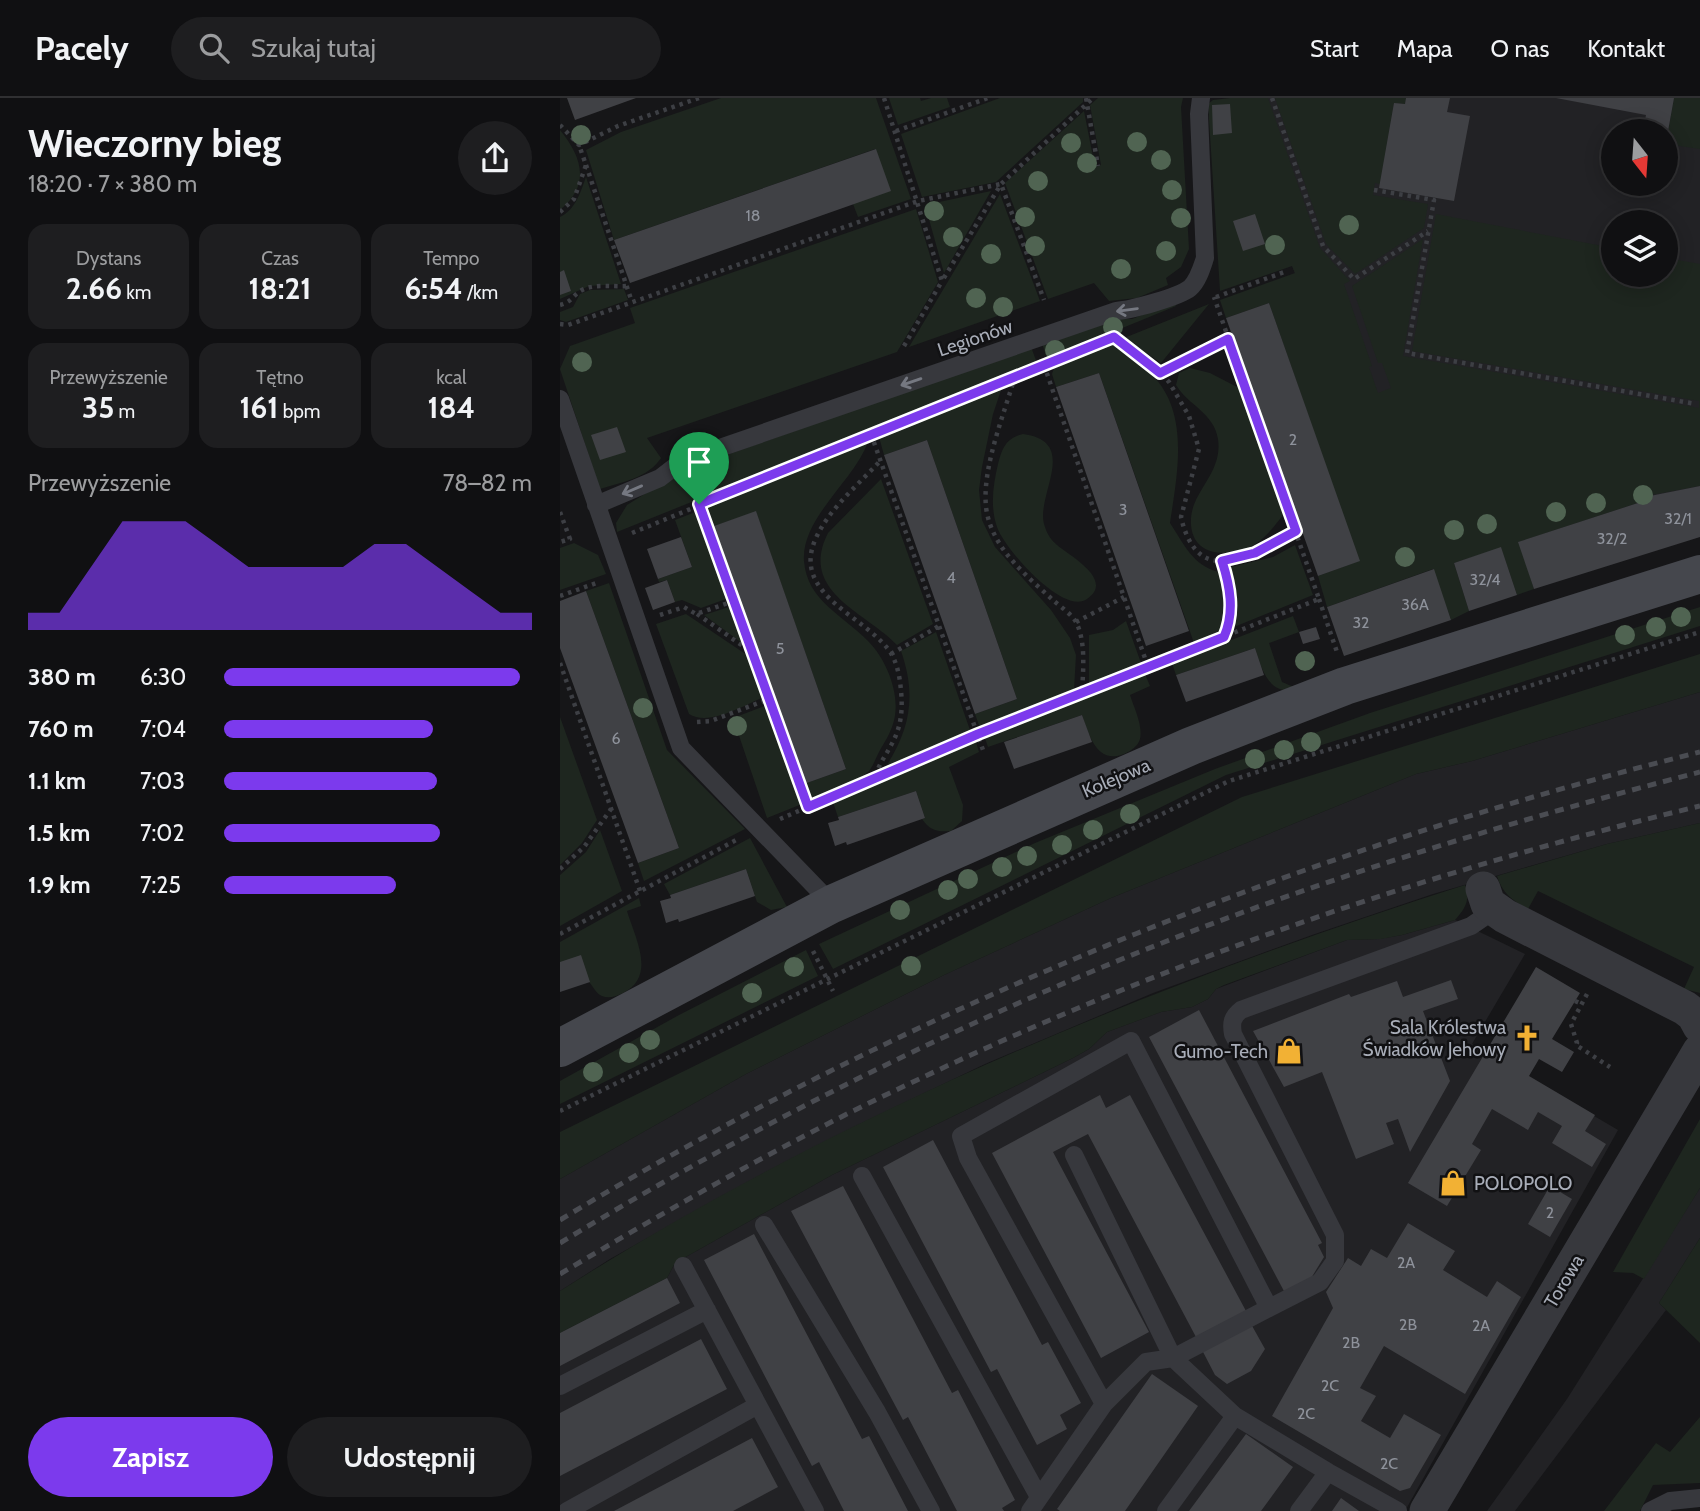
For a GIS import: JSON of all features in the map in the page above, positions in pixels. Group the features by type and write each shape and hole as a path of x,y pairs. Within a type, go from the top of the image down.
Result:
{"street":[{"name":"Kolejowa","path":"560,1048 832,904 1119,776 1345,686 1700,574"},
{"path":"1487,898 1685,1008 1694,1015 1700,1026"},
{"name":"Torowa","path":"1427,1511 1700,1051"}],"lane":[{"name":"Legionów","path":"596,505 660,478 682,461 1116,311 1134,310 1191,288 1205,258 1199,114 1201,98"},
{"path":"560,398 681,748 832,904"},
{"path":"862,1176 1034,1504 1104,1404 1146,1362 1173,1358 1320,1282 1335,1261 1335,1235 1233,1034 1233,1016 1241,1010 1471,926 1487,915 1487,898"},
{"path":"1104,1404 968,1158 961,1136 1131,1041 1269,1308"},
{"path":"1074,1155 1173,1358 1235,1416 1398,1511"},
{"path":"764,1225 877,1412 931,1511"},
{"path":"683,1266 758,1405 809,1509"},
{"path":"560,1386 707,1310"},
{"path":"568,1511 758,1405"},
{"path":"1166,1511 1235,1416"},
{"path":"1299,1511 1328,1472"},
{"path":"1650,1511 1670,1501 1700,1498"}],"path":[{"path":"579,145 618,127 699,98"},
{"path":"884,98 942,281"},
{"path":"896,131 988,98"},
{"path":"904,346 1001,184 1086,101 1093,98"},
{"path":"1272,98 1323,246 1354,279 1429,230"},
{"path":"1086,101 1098,166"},
{"path":"560,125 579,145 632,302"},
{"path":"560,212 574,199 586,165"},
{"path":"560,324 568,325 918,201 1001,184"},
{"path":"1001,184 1044,300"},
{"path":"1374,190 1434,200 1407,353 1696,404"},
{"path":"1203,301 1287,271"},
{"path":"560,305 573,301 579,292 589,288 626,286"},
{"path":"682,461 808,807 978,734 1320,599 1214,298"},
{"path":"1125,332 1114,337 1169,382 1189,416 1199,449 1181,517 1184,528 1200,555 1210,561 1222,561 1255,553 1296,531"},
{"path":"1160,373 1228,339"},
{"path":"609,543 1055,360"},
{"path":"1044,365 1148,667"},
{"path":"1015,376 990,465 986,497 989,520 992,531 1006,553 1076,622 1082,651 1082,693"},
{"path":"871,434 983,750"},
{"path":"876,777 877,769 892,744 902,716 898,670 891,654 876,636 832,603 820,587 812,559 815,541 824,524 881,460"},
{"path":"560,512 570,539 560,542"},
{"path":"1222,561 1232,597 1224,637"},
{"path":"560,596 620,575"},
{"path":"1076,622 1124,597"},
{"path":"696,614 734,601"},
{"path":"650,618 684,607 753,653"},
{"path":"891,654 939,626"},
{"path":"560,1111 1229,781 1700,632"},
{"path":"560,663 640,891"},
{"path":"687,716 695,721 711,721 769,699"},
{"path":"560,869 584,848 611,808"},
{"path":"560,934 739,838"},
{"path":"812,949 833,990"},
{"path":"1589,991 1571,1024 1576,1045 1610,1067"},
{"path":"1575,1001 1582,1004"}],"shaded area":[{"path":"721,98 876,98 911,199 858,217 853,204 875,149 614,240 586,150 621,132"},
{"path":"889,98 920,98 921,101 947,98 950,107 898,125"},
{"path":"1000,98 1083,98 1083,102 996,182 922,197 901,134"},
{"path":"1098,98 1183,98 1181,107 1189,249 1181,267 1166,278 1168,285 1137,298 1109,301 1094,283 1048,299 1005,183 1084,111 1095,167 1101,165 1090,105"},
{"path":"1232,98 1700,98 1700,486 1395,552"},
{"path":"1268,98 1320,248 1350,281 1344,284 1372,366 1369,367 1378,393 1391,388 1382,363 1378,363 1352,286 1423,239 1403,356 1699,408 1699,401 1412,351 1436,214 1601,246 1601,287 1678,287 1678,260 1700,264 1700,486 1646,496 1647,500 1519,542 1534,589 1517,595 1501,548 1454,563 1469,611 1451,620 1433,569 1327,607 1318,576 1359,561 1269,303 1226,318 1220,300 1295,273 1292,266 1220,291 1208,104 1213,100"},
{"path":"1275,98 1406,98 1405,104 1394,103 1380,184 1375,183 1373,195 1428,204 1424,228 1355,274 1326,244"},
{"path":"1674,98 1700,98 1700,149 1678,146 1678,119 1670,119"},
{"path":"560,130 574,150 580,171 576,191 560,210"},
{"path":"586,177 621,284 589,286 560,299 560,217 574,205"},
{"path":"991,191 944,273 925,205"},
{"path":"1000,194 1040,301 909,347"},
{"path":"916,209 938,282 897,352 647,438 661,458 656,465 634,478 600,489 560,369 570,346 635,323 630,308"},
{"path":"624,289 628,300 566,322 560,320 560,312 573,307 580,294 590,290"},
{"path":"1175,302 1176,306 1047,359 1042,343 1111,319 1132,319"},
{"path":"1209,304 1161,363 1124,338"},
{"path":"1112,342 1150,373 1163,388 1171,406 1178,444 1176,485 1170,523 1190,553 1202,565 1219,572 1225,594 1221,632 1194,643 1099,373 1056,387 1052,374 1055,365"},
{"path":"1031,347 1037,363 704,497 693,467"},
{"path":"1190,368 1210,373 1239,388 1284,514 1254,545 1233,552 1212,552 1203,548 1192,532 1193,509 1216,462 1218,439 1211,422 1176,385 1179,373"},
{"path":"1002,387 993,414 982,467 979,490 982,520 995,547 1051,610 1070,638 1076,655 1074,690 980,728 975,714 1017,699 927,440 884,455 879,437"},
{"path":"1023,434 1040,439 1050,448 1053,459 1043,515 1045,527 1055,543 1093,576 1096,584 1094,592 1087,599 1077,602 1050,589 1022,563 997,527 993,496 1000,458 1009,441"},
{"path":"868,442 852,471 819,515 805,545 804,561 812,587 819,597 868,641 887,668 896,702 895,713 890,731 869,771 812,799 804,784 846,769 756,512 714,526 708,507"},
{"path":"683,470 694,501 617,532 616,523 627,505"},
{"path":"881,479 933,624 897,645 840,599 828,586 822,571 821,553 828,533"},
{"path":"698,511 729,598 701,608 682,600 675,602 667,580 659,582 658,579 692,567 675,520"},
{"path":"574,543 598,555 606,574 560,590 560,548"},
{"path":"1295,545 1313,595 1234,627 1237,595 1231,567 1273,557"},
{"path":"609,583 667,750 745,829 644,881 638,863 679,848 586,591"},
{"path":"732,606 746,646 704,615"},
{"path":"1700,607 1700,626 1226,775 833,969 819,944 1035,843 1215,769 1370,713"},
{"path":"686,614 750,657 764,697 716,716 706,718 689,714 656,624"},
{"path":"1293,616 1299,632 1269,643 1282,682 1296,688 1279,689 1273,685 1263,672 1255,648 1176,675 1172,663"},
{"path":"1126,621 1141,663 1089,684 1089,635 1113,630"},
{"path":"936,632 971,733 887,765 901,737 909,710 909,682 901,651"},
{"path":"1700,654 1700,692 1472,761 1416,774 1111,898 944,975 746,1074 560,1179 560,1132 1242,797"},
{"path":"1145,674 1150,686 1130,695 1139,722 1140,739 1134,748 1124,754 1115,756 1101,752 1091,739 1082,715 988,747 985,738"},
{"path":"1700,692 1700,823 1607,844 1433,894 1153,993 985,1064 860,1124 766,1172 610,1259 560,1291 560,1179 746,1074 944,975 1111,898 1416,774 1472,761"},
{"path":"767,705 802,804 767,818 733,718"},
{"path":"560,717 597,820 582,843 560,865"},
{"path":"976,742 979,752 949,767 963,805 962,821 951,831 935,830 925,823 916,791 838,817 833,802"},
{"path":"1700,823 1700,993 1684,989 1694,967 1538,891 1528,909 1509,896 1497,876 1607,844"},
{"path":"600,830 622,891 560,926 560,875 586,852"},
{"path":"750,838 787,907 771,910 757,902 746,869 670,895 664,884"},
{"path":"1465,885 1466,904 1455,920 1381,939 1347,940 1224,985 1216,989 1208,999 1192,1007 1161,1012 1107,1032 1089,1049 1073,1058 832,1175 675,1263 667,1278 560,1333 560,1291 666,1227 775,1167 886,1111 1114,1010 1347,924"},
{"path":"639,898 641,906 627,911 641,956 639,977 633,986 623,993 610,997 602,996 587,980 560,962 560,942"},
{"path":"1455,920 1525,954 1472,1044 1618,1130 1405,1511 560,1511 560,1333 667,1278 675,1263 832,1175 1073,1058 1089,1049 1107,1032 1161,1012 1192,1007 1208,999 1216,989 1347,940 1402,935"},
{"path":"806,950 818,976 560,1104 560,1081 679,1015"},
{"path":"1700,1119 1700,1188 1644,1279 1633,1273 1613,1272"},
{"path":"1700,1188 1700,1238 1659,1303 1666,1310 1515,1511 1487,1511 1567,1399"},
{"path":"1700,1238 1700,1343 1659,1303"},
{"path":"1700,1417 1700,1483 1653,1485 1640,1511 1604,1511 1656,1443 1670,1452"}],"building":[{"path":"567,98 636,98 575,120"},
{"path":"1406,98 1450,98 1447,112 1470,116 1454,201 1379,188 1394,103 1405,104"},
{"path":"1556,98 1674,98 1670,119 1645,119 1646,115"},
{"path":"1230,104 1232,133 1213,135 1212,105"},
{"path":"876,149 891,191 630,283 614,240"},
{"path":"1255,214 1265,244 1243,251 1233,221"},
{"path":"564,270 571,291 560,295 560,272"},
{"path":"1269,303 1360,561 1318,576 1226,318"},
{"path":"1099,373 1189,631 1146,646 1056,387"},
{"path":"617,427 626,452 600,460 591,435"},
{"path":"927,440 1017,699 975,714 884,455"},
{"path":"1700,486 1700,537 1534,589 1518,542 1647,500 1645,497"},
{"path":"756,511 846,769 804,784 714,526"},
{"path":"681,537 692,567 658,579 647,549"},
{"path":"1501,547 1517,595 1469,611 1454,563"},
{"path":"1434,569 1451,620 1344,656 1327,607"},
{"path":"667,580 675,602 653,610 645,588"},
{"path":"586,591 679,848 638,863 560,648 560,601"},
{"path":"1316,627 1320,639 1303,644 1299,632"},
{"path":"1255,648 1264,675 1186,702 1176,675"},
{"path":"1082,715 1092,742 1014,769 1004,742"},
{"path":"916,791 925,818 847,845 846,842 835,846 828,823 839,820 838,817"},
{"path":"746,869 755,896 679,922 678,919 666,923 660,901 671,898 670,895"},
{"path":"581,955 590,982 560,992 560,962"},
{"path":"1536,967 1580,993 1552,1039 1574,1052 1562,1072 1539,1059 1529,1076 1595,1115 1585,1131 1606,1144 1592,1167 1552,1143 1562,1126 1538,1112 1528,1130 1492,1109 1472,1144 1481,1150 1447,1206 1408,1183"},
{"path":"1451,980 1458,999 1423,1011 1450,1081 1410,1152 1398,1119 1386,1123 1394,1144 1356,1159 1322,1072 1284,1087 1253,1031 1349,994 1351,997 1397,981 1403,997"},
{"path":"1199,1010 1322,1243 1318,1245 1324,1257 1310,1280 1285,1293 1149,1037"},
{"path":"1100,1095 1106,1108 1130,1095 1246,1311 1196,1337 1088,1134 1053,1152 1149,1332 1101,1358 992,1153"},
{"path":"933,1140 1042,1345 1048,1342 1081,1403 1060,1415 1067,1429 1037,1445 997,1369 991,1372 883,1167"},
{"path":"843,1186 952,1393 958,1390 1015,1500 1002,1508 1004,1511 957,1511 908,1417 903,1420 791,1211"},
{"path":"1550,1186 1572,1199 1550,1237 1528,1224"},
{"path":"1408,1223 1455,1251 1443,1270 1487,1297 1497,1281 1521,1297 1465,1394 1384,1346 1360,1388 1376,1396 1361,1421 1390,1438 1404,1414 1441,1435 1410,1488 1400,1491 1272,1416 1333,1308 1326,1292 1348,1258 1361,1266 1371,1249 1387,1258"},
{"path":"754,1234 862,1439 869,1436 908,1511 844,1511 819,1462 812,1466 704,1260"},
{"path":"667,1278 680,1303 560,1366 560,1333"},
{"path":"1251,1324 1265,1349 1251,1371 1227,1384 1215,1375 1202,1350"},
{"path":"701,1339 727,1389 560,1476 560,1413"},
{"path":"1152,1374 1198,1406 1125,1511 1057,1509"},
{"path":"1246,1434 1293,1467 1261,1511 1189,1511"},
{"path":"752,1438 778,1487 733,1511 614,1511"},
{"path":"1341,1498 1359,1511 1332,1511"}],"railway":[{"path":"560,1220 694,1143 831,1071 971,1004 1112,943 1256,888 1402,837 1550,792 1700,752"},
{"path":"560,1243 707,1158 857,1079 1088,973 1232,916 1364,870 1498,828 1700,772"},
{"path":"560,1274 691,1198 824,1126 1010,1037 1106,997 1203,958 1399,890 1498,860 1700,806"}],"place":[{"name":"Sala Królestwa Świadków Jehowy","path":"1527,1038"},
{"name":"Gumo-Tech","path":"1289,1051"},
{"name":"POLOPOLO","path":"1453,1183"}],"route":[{"path":"1114,337 1160,373 1228,339 1296,531 1255,553 1222,561 1232,597 1224,637 978,734 808,807 699,504 1114,337"}]}
